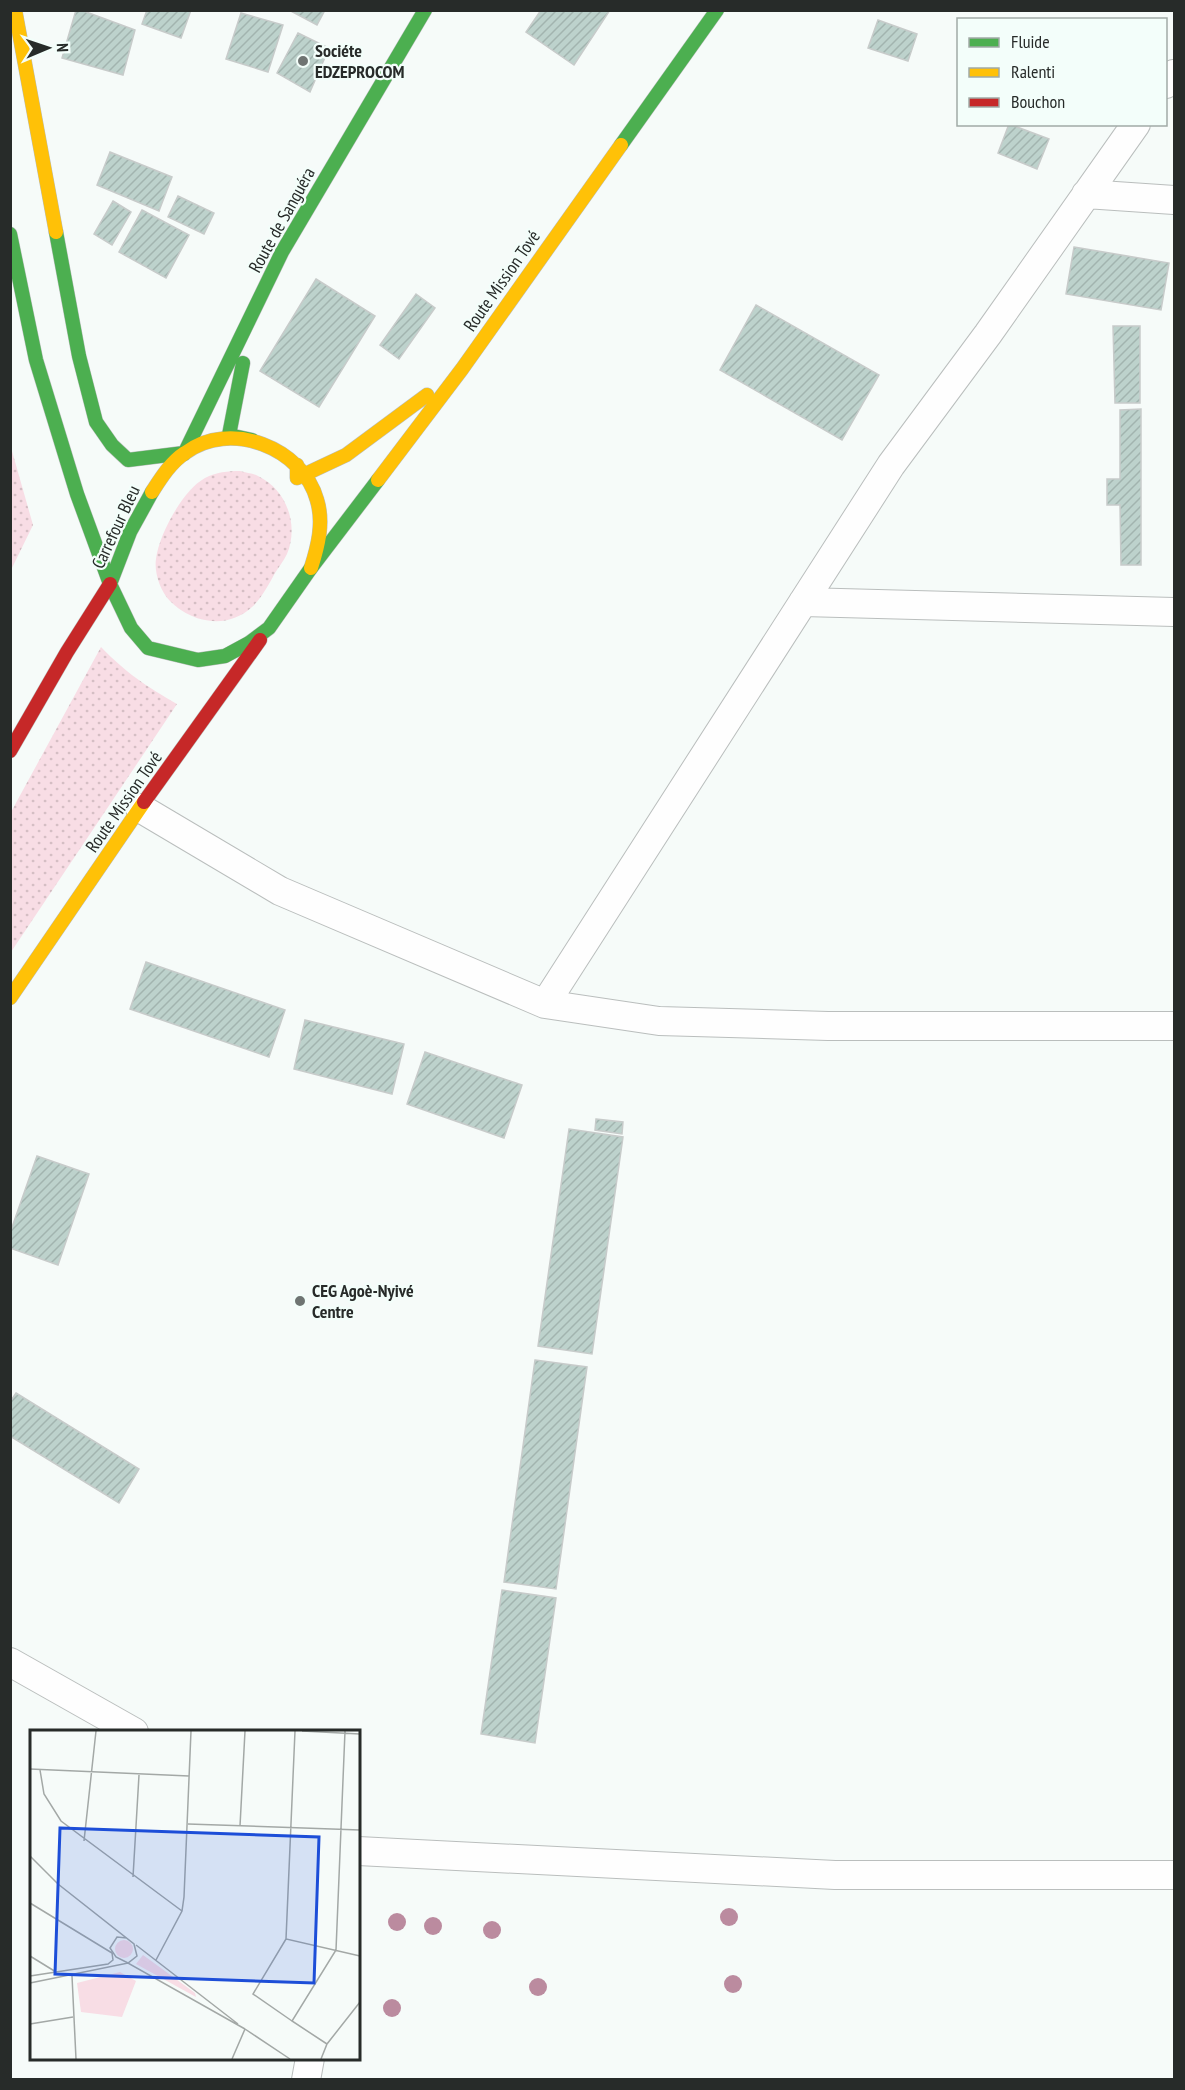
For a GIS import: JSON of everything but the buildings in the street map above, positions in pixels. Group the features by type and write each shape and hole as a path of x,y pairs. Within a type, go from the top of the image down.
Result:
{"street":[{"path":"15,10 79,356 96,422 112,445 128,459 184,453"},
{"name":"Route de Sanguéra","path":"184,453 282,252 425,10"},
{"name":"Route Mission Tové","path":"311,568 462,369 717,10"},
{"path":"545,1004 891,465 988,334 1135,126"},
{"path":"1086,195 1174,200"},
{"path":"10,234 36,360 77,494 110,584 67,652 10,751"},
{"path":"252,440 229,435 232,412 247,348 282,252"},
{"path":"297,465 297,478 346,455 462,369"},
{"name":"Carrefour Bleu","path":"223,438 252,440 276,449 297,465 313,488 320,514 320,542 311,568 269,628 249,643 225,656 198,660 148,648 131,628 110,584 124,548 157,483 184,453 196,446 223,438"},
{"path":"803,602 1174,612"},
{"name":"Route Mission Tové","path":"10,998 140,808 269,628"},
{"path":"140,808 280,891 545,1004 670,1022 828,1026 1174,1026"},
{"path":"10,1662 132,1730"},
{"path":"360,1851 835,1875 1174,1875"},
{"path":"306,2079 310,2060"}],"shaded area":[{"path":"10,444 33,525 11,570 10,570"},
{"path":"240,471 256,475 268,482 283,499 291,520 292,532 287,554 262,596 252,607 232,619 210,621 199,619 179,609 163,592 156,570 158,549 173,514 188,492 213,474"},
{"path":"101,647 137,678 177,704 11,952 11,812"}],"traffic: fast":[{"path":"184,454 282,252 425,10"},
{"path":"621,145 717,10"},
{"path":"56,232 79,356 96,422 112,445 128,460 184,453"},
{"path":"10,234 36,360 77,494 110,584"},
{"path":"243,363 229,435 252,440"},
{"path":"152,492 130,532 110,584 131,628 148,648 198,660 225,656 249,643 269,628 378,480"}],"traffic: slow":[{"path":"15,10 56,232"},
{"path":"378,480 462,369 621,145"},
{"path":"297,465 297,478 346,455 427,395"},
{"path":"152,492 175,461 203,443 223,439 243,439 263,444 281,453 297,466 309,482 317,500 320,526 311,568"},
{"path":"10,998 144,802"}],"traffic: jam":[{"path":"10,751 67,652 110,584"},
{"path":"144,802 260,640"}],"place":[{"name":"Sociéte EDZEPROCOM","path":"303,61"},
{"name":"CEG Agoè-Nyivé Centre","path":"300,1301"}]}
